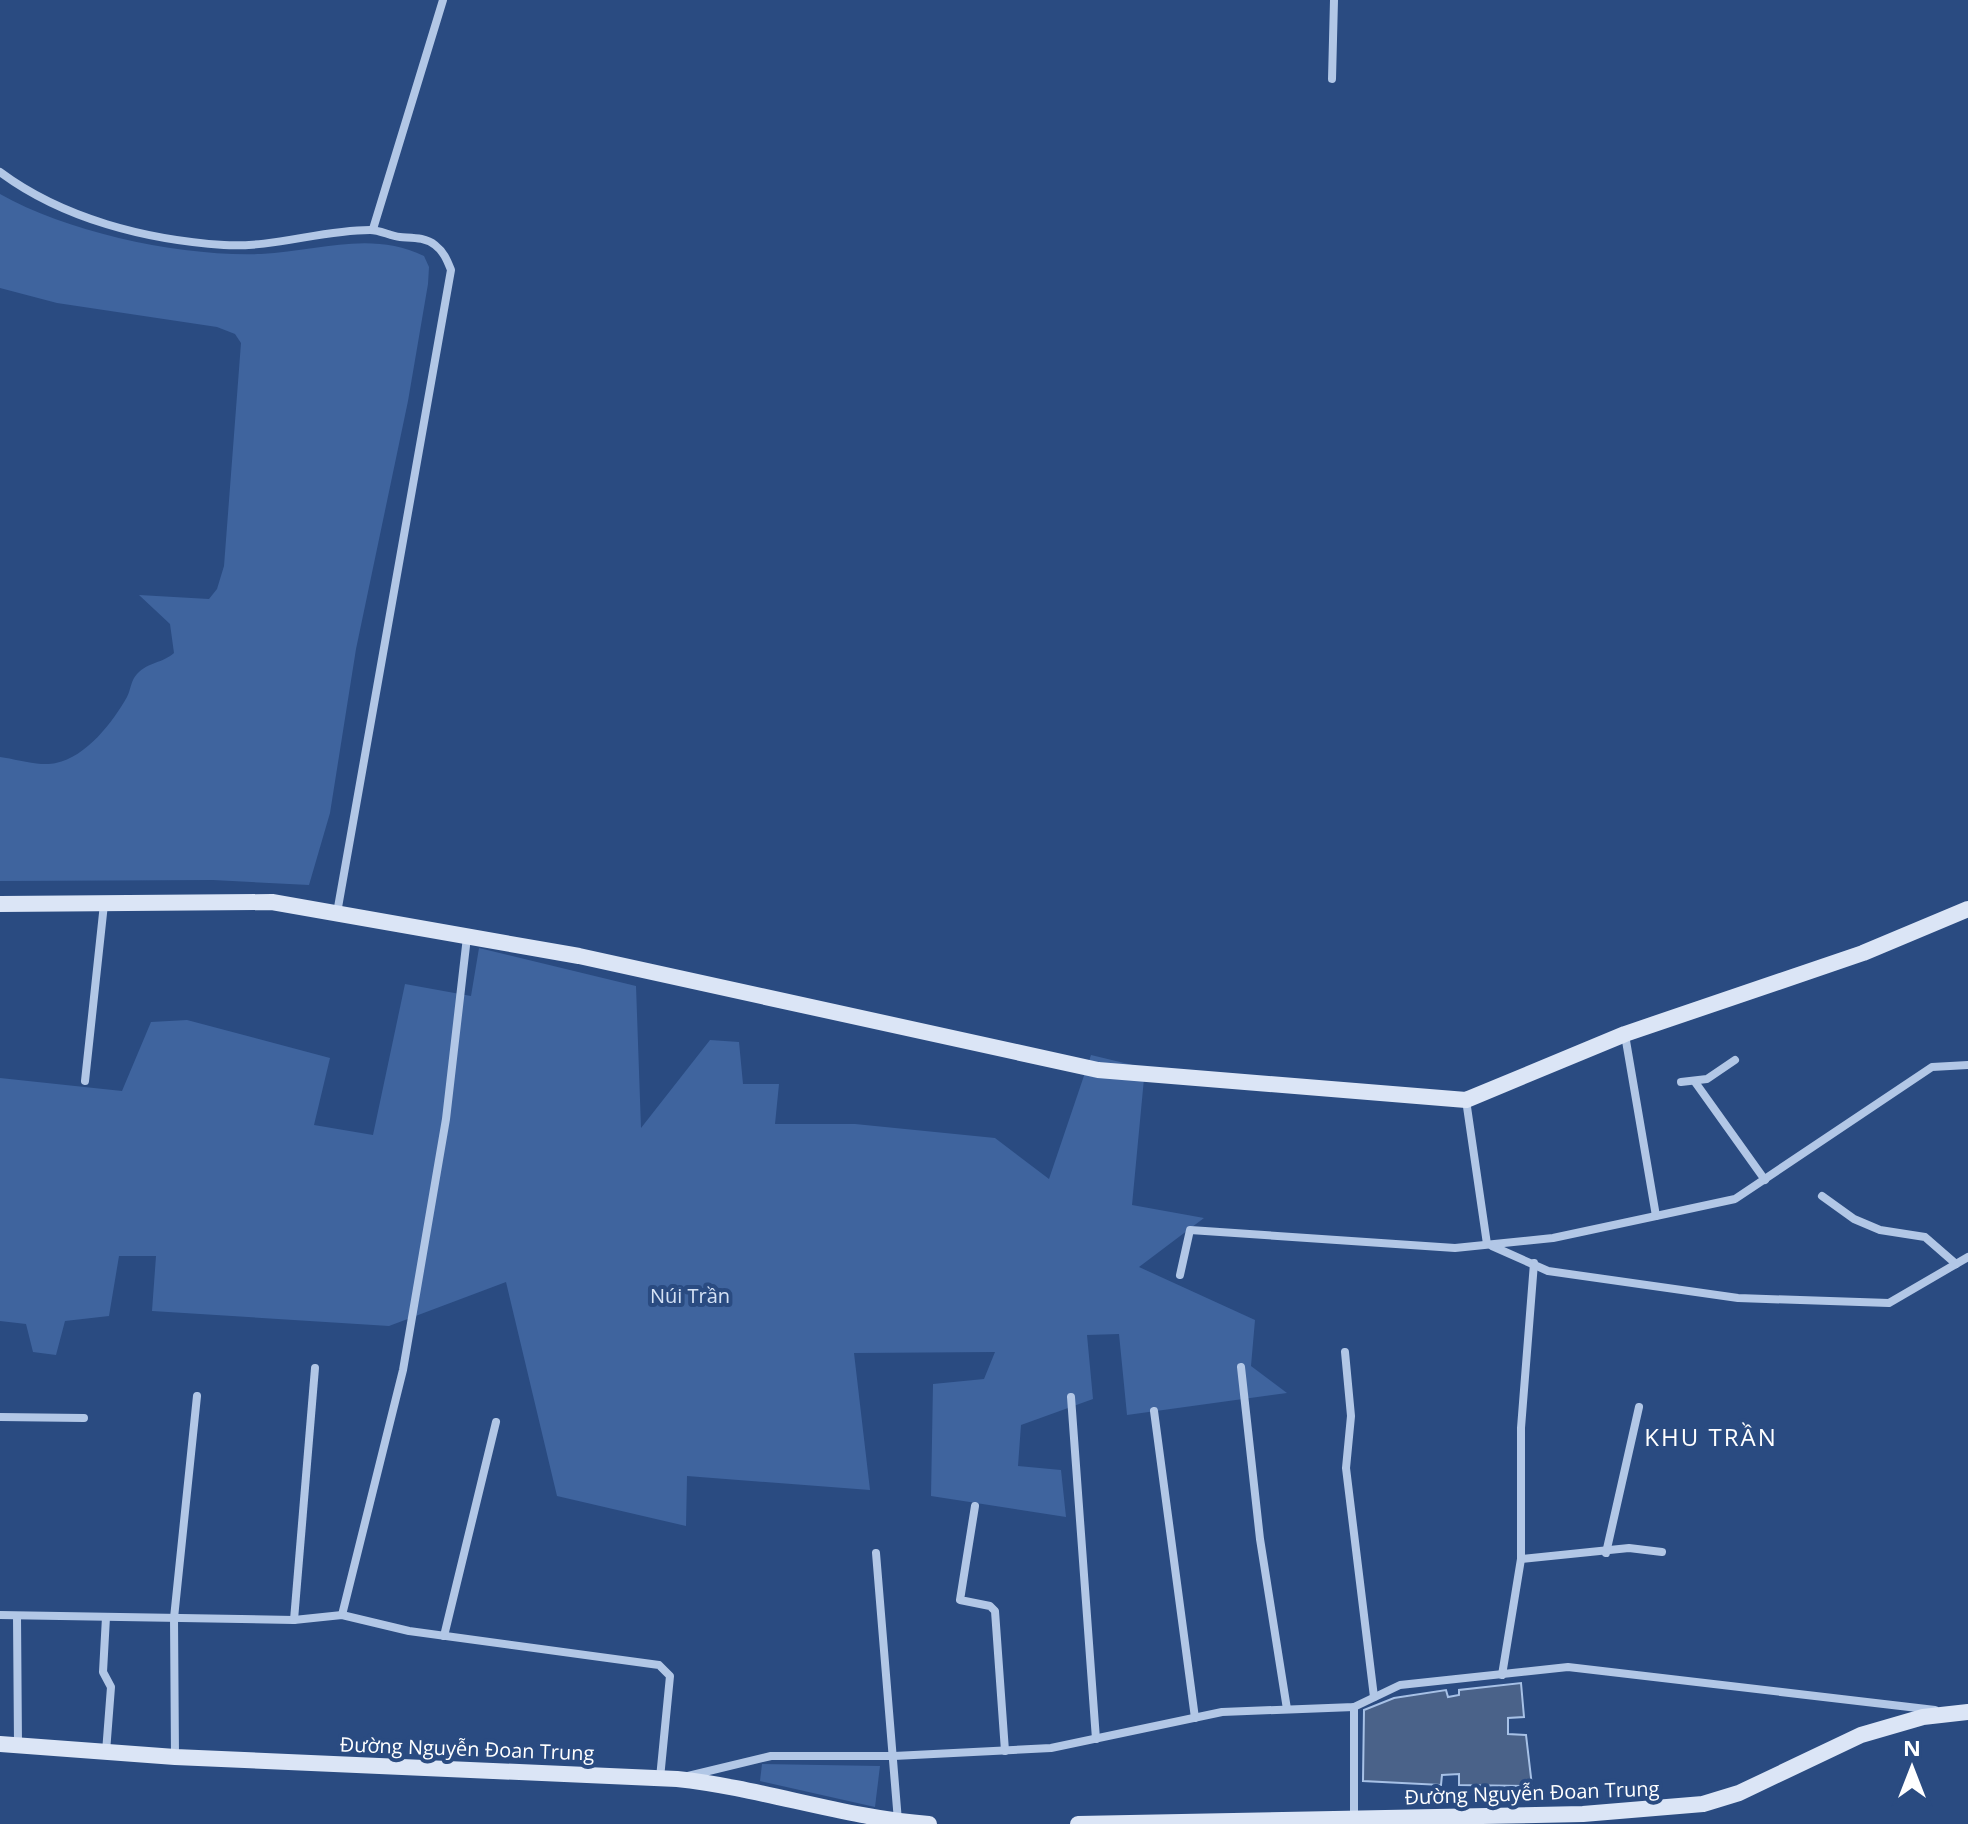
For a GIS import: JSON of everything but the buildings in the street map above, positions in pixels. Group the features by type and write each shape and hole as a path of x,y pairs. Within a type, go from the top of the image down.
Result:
{"street":[{"path":"373,229 443,0"},
{"path":"1332,79 1334,0"},
{"path":"0,172 20,187 86,219 188,241 261,246 373,229 434,244 446,256 451,270 337,913"},
{"path":"0,904 272,902 579,956 1098,1070 1466,1100 1625,1034 1863,953 1968,909"},
{"path":"85,1081 104,903"},
{"path":"342,1615 403,1370 446,1119 467,936"},
{"path":"1625,1034 1656,1216"},
{"path":"1681,1082 1707,1079 1735,1060"},
{"path":"1180,1275 1190,1230 1455,1248 1553,1238 1735,1199 1932,1067 1968,1065"},
{"path":"1695,1082 1765,1180"},
{"path":"1466,1100 1487,1244"},
{"path":"1822,1196 1854,1219 1880,1230 1925,1237 1956,1264"},
{"path":"1487,1244 1548,1271 1738,1298 1889,1303 1968,1257"},
{"path":"1502,1675 1521,1559 1521,1428 1534,1263"},
{"path":"1345,1352 1351,1416 1346,1468 1374,1697"},
{"path":"1241,1367 1260,1539 1287,1709"},
{"path":"294,1620 315,1368"},
{"path":"175,1757 174,1618 197,1396"},
{"path":"1071,1397 1096,1739"},
{"path":"1606,1553 1639,1407"},
{"path":"1154,1411 1195,1718"},
{"path":"0,1417 84,1418"},
{"path":"444,1636 496,1422"},
{"path":"975,1506 960,1600 995,1611 1005,1751"},
{"path":"1521,1559 1606,1553 1629,1548 1662,1552"},
{"path":"876,1553 898,1822"},
{"path":"0,1615 294,1620 342,1615 444,1636 659,1665 667,1669 670,1676 668,1778 771,1756 894,1756 1051,1748 1222,1712 1354,1707 1400,1685 1568,1667 1966,1712"},
{"path":"17,1616 18,1745"},
{"path":"106,1617 103,1672 111,1687 106,1752"},
{"path":"1354,1707 1354,1818"},
{"name":"Đường Nguyễn Đoan Trung","path":"1078,1824 1592,1814 1703,1804 1739,1793 1861,1735 1923,1717 1966,1712"},
{"name":"Đường Nguyễn Đoan Trung","path":"0,1744 175,1757 668,1778 714,1783 898,1822 929,1824"}],"green space":[{"path":"0,194 28,208 92,231 162,247 261,254 344,244 384,244 424,256 429,267 408,401 356,649 330,813 309,885 213,880 0,881 0,757 50,764 78,754 98,737 114,717 137,674 174,653 170,624 139,595 209,599 217,589 224,566 241,343 235,334 217,327 57,303 0,288"},
{"name":"Núi Trần","path":"479,948 636,986 641,1128 710,1040 739,1042 743,1084 779,1084 775,1124 855,1124 995,1138 1049,1179 1091,1055 1145,1068 1132,1205 1204,1218 1139,1267 1255,1320 1251,1366 1287,1393 1127,1415 1119,1334 1087,1335 1093,1399 1021,1425 1018,1466 1061,1470 1066,1517 931,1496 933,1384 984,1379 995,1352 854,1353 870,1490 687,1476 686,1526 557,1496 506,1282 389,1326 152,1311 156,1256 119,1256 109,1316 65,1321 56,1355 33,1352 26,1324 0,1321 0,1078 122,1091 151,1022 187,1020 330,1058 314,1125 373,1135 405,984 471,996"},
{"path":"762,1764 880,1766 875,1807 760,1781"}],"shaded area":[{"path":"1521,1683 1524,1717 1508,1718 1508,1734 1526,1735 1532,1786 1459,1785 1459,1774 1442,1775 1441,1785 1363,1781 1364,1710 1394,1698 1446,1690 1448,1697 1459,1695 1459,1690"}],"district":[{"name":"KHU TRẦN","path":"1711,1438"}]}
